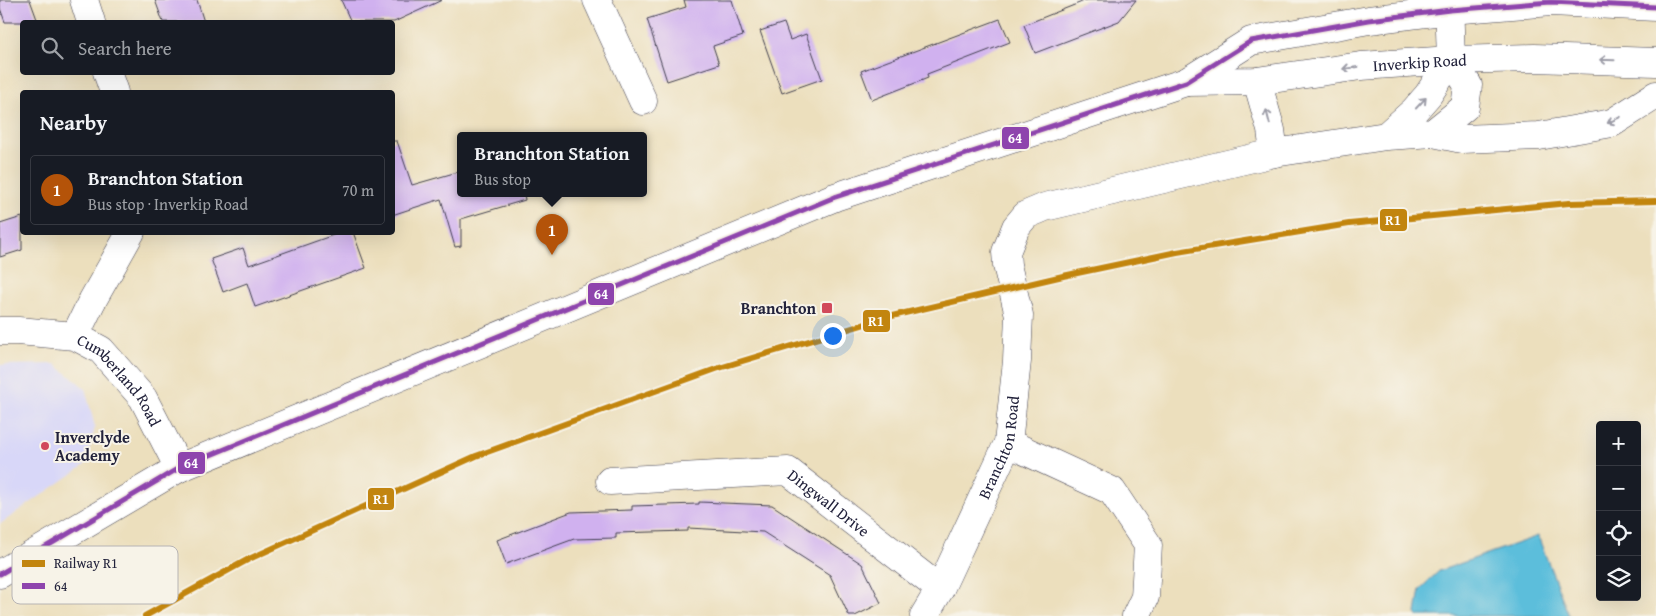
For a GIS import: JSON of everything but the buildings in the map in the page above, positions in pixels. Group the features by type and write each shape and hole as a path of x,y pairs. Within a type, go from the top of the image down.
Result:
{"main road":[{"path":"84,0 90,20"},
{"path":"597,0 644,101"},
{"name":"Inverkip Road","path":"47,546 179,468 835,197 1186,82 1251,41 1450,5 1551,2 1656,7"},
{"path":"1432,133 1465,107 1468,85 1451,60 1450,5"},
{"name":"Inverkip Road","path":"1186,82 1257,82 1362,66 1451,60 1534,58 1656,62"},
{"path":"1386,136 1414,111 1428,95 1451,60"},
{"path":"108,75 113,90"},
{"path":"1257,82 1271,130 1274,153 1386,136 1432,133 1462,139 1540,136 1612,122 1656,95"},
{"name":"Branchton Road","path":"924,616 940,589 1008,442 1019,315 1007,265 1006,252 1016,227 1026,215 1039,210 1274,153"},
{"path":"75,336 90,303 129,235"},
{"name":"Cumberland Road","path":"0,331 75,336 101,350 143,398 179,468"},
{"path":"1008,442 1112,491 1148,545 1146,597 1136,616"},
{"name":"Dingwall Drive","path":"610,481 788,471 940,589"},
{"name":"Inverkip Road","path":"0,574 12,567"}],"shaded area":[{"name":"Inverclyde Academy","path":"55,364 85,388 95,427 85,465 0,524 0,365"}],"water":[{"path":"1538,536 1569,616 1417,616 1420,589 1439,571"}],"rail line":[{"name":"R1","path":"178,598 249,559 476,456 716,369 892,316 1063,276 1177,252 1349,224 1569,203 1656,201"},
{"name":"R1","path":"145,616 167,604"}],"transit line":[{"name":"64","path":"47,546 179,468 835,197 1186,82 1251,41 1369,20 1450,10 1551,2 1656,7"},
{"name":"64","path":"0,574 12,567"}],"place":[{"name":"Branchton Station","path":"552,255"},
{"name":"Branchton","path":"827,308"},
{"name":"Inverclyde Academy","path":"45,446"}]}
